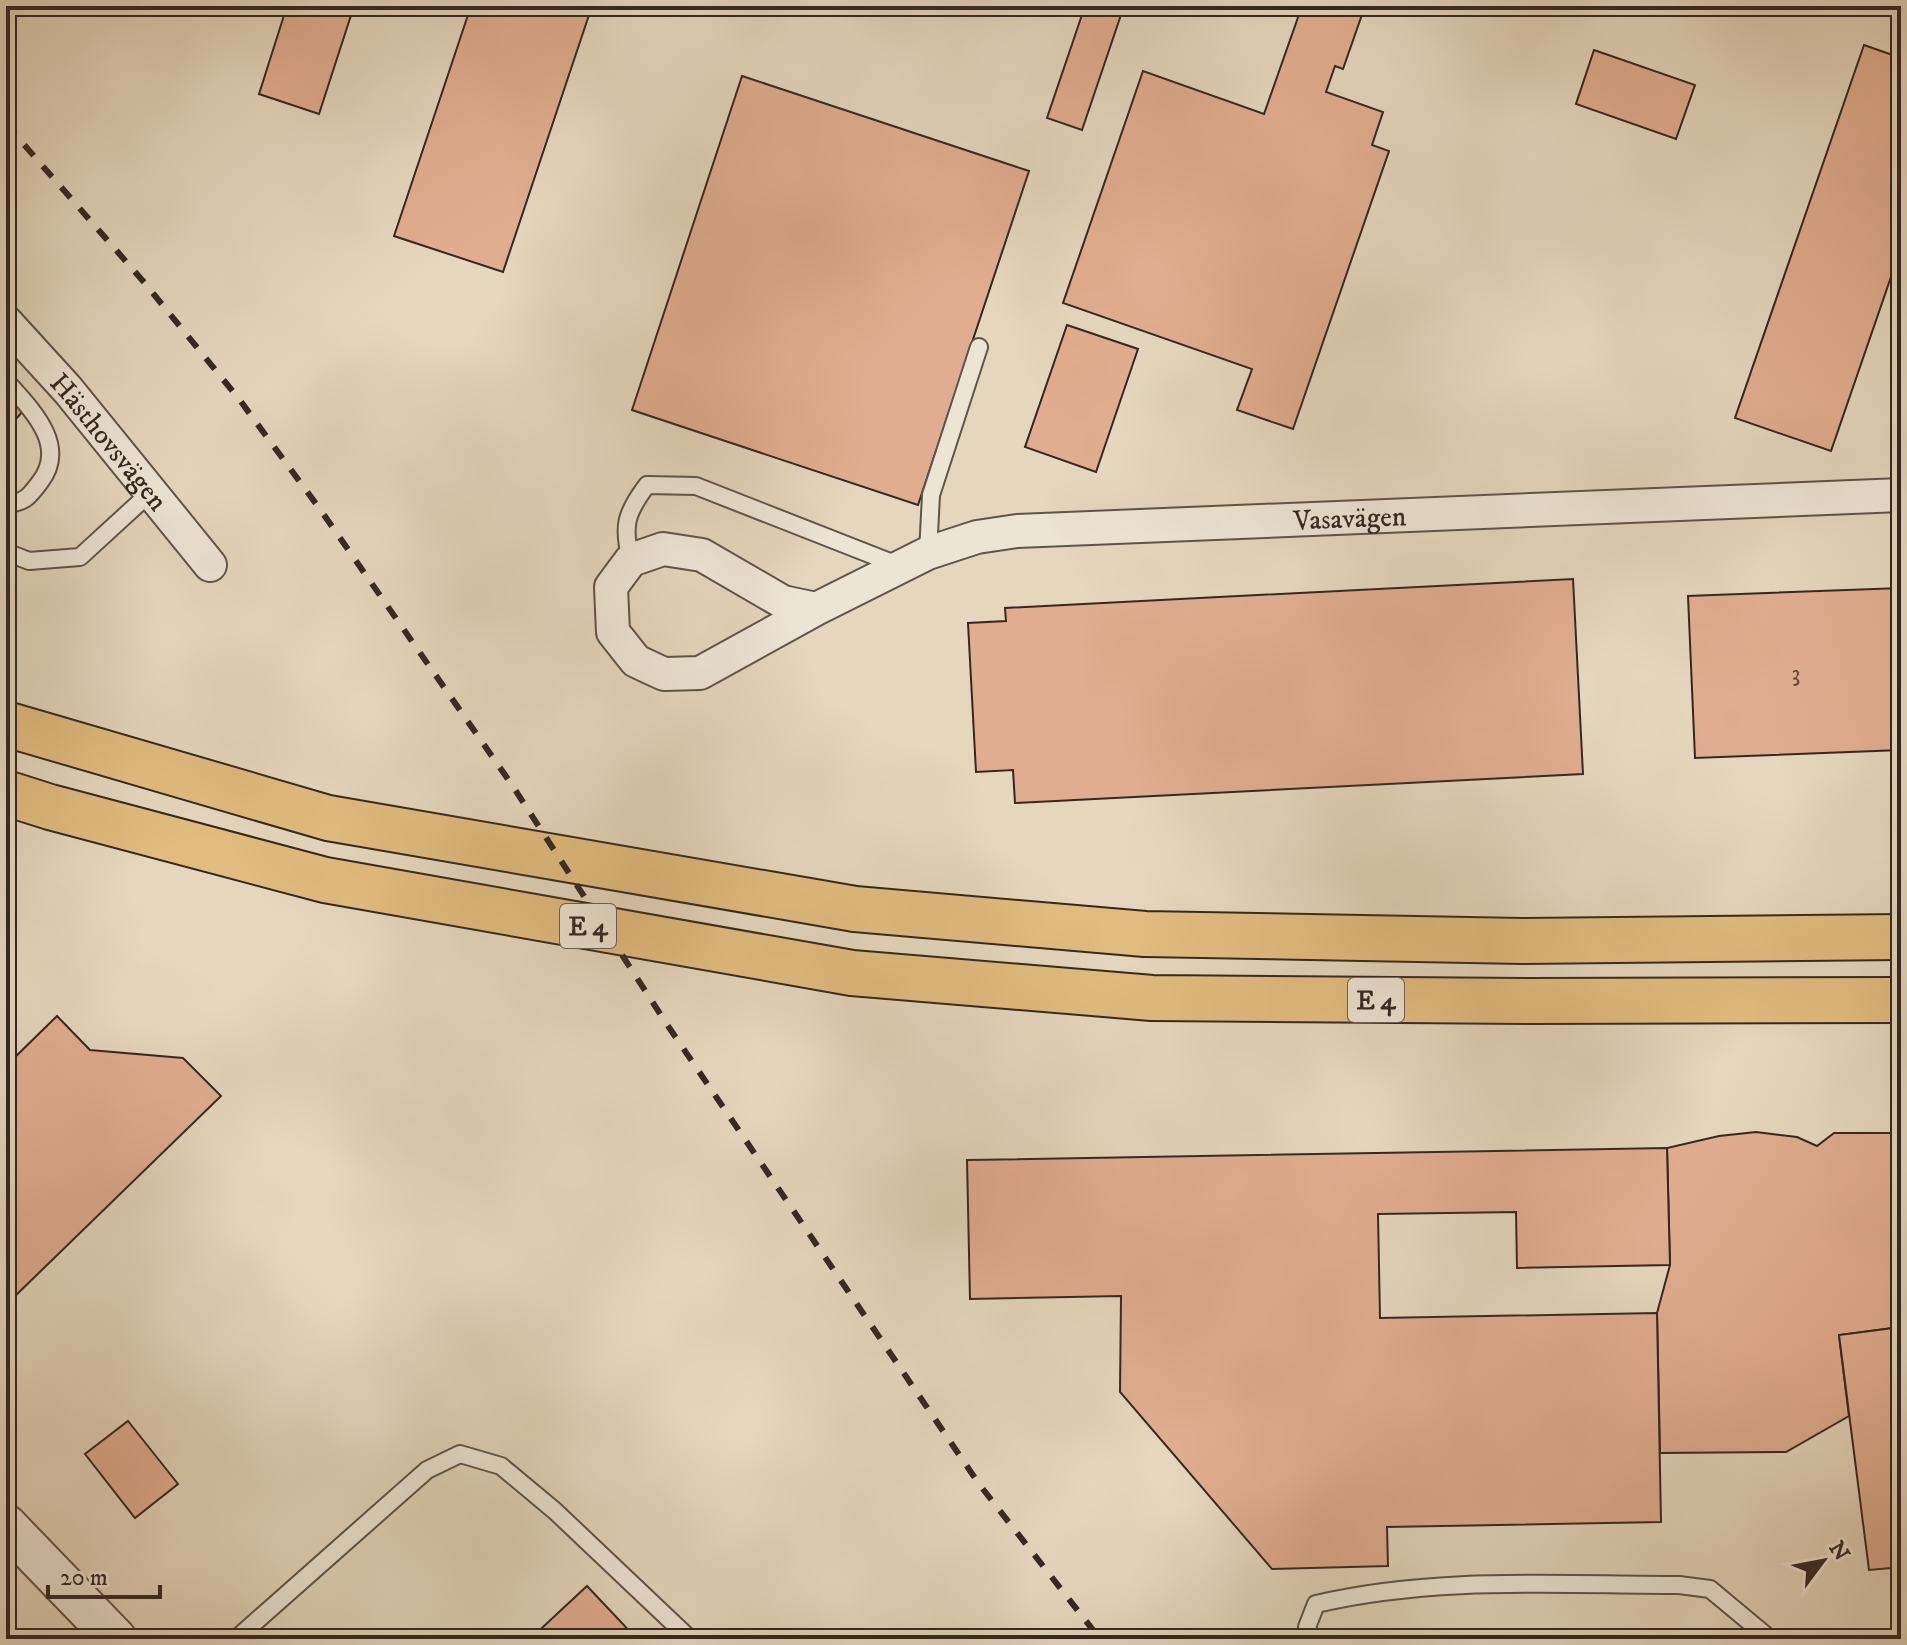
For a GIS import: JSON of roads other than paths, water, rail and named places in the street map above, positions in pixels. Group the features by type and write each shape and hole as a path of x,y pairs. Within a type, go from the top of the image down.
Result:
{"highway":[{"name":"E 4","path":"6,724 328,818 855,909 1145,934 1522,941 1901,937"},
{"name":"E 4","path":"6,793 325,880 852,973 1152,998 1901,1000"}],"street":[{"name":"Hästhovsvägen","path":"6,322 68,390 210,565"},
{"name":"Vasavägen","path":"631,560 611,587 613,632 636,661 664,674 700,673 816,609 915,560 977,537 1017,531 1901,495"},
{"path":"631,560 663,549 702,555 783,602 816,609"},
{"path":"6,1525 116,1639"}],"lane":[{"path":"631,560 624,535 630,508 647,485 696,486 915,560 931,495 979,347"},
{"path":"6,381 36,415 50,439 49,471 25,501 6,505"},
{"path":"6,552 29,561 80,557 152,491"},
{"path":"236,1639 427,1470 460,1454 501,1466 555,1511 690,1639"},
{"path":"1312,1639 1307,1627 1316,1604 1353,1595 1463,1584 1679,1585 1710,1589 1770,1639"}],"railway":[{"path":"6,124 143,281 239,399 322,512 512,785 666,1023 979,1484 1100,1639"}]}
